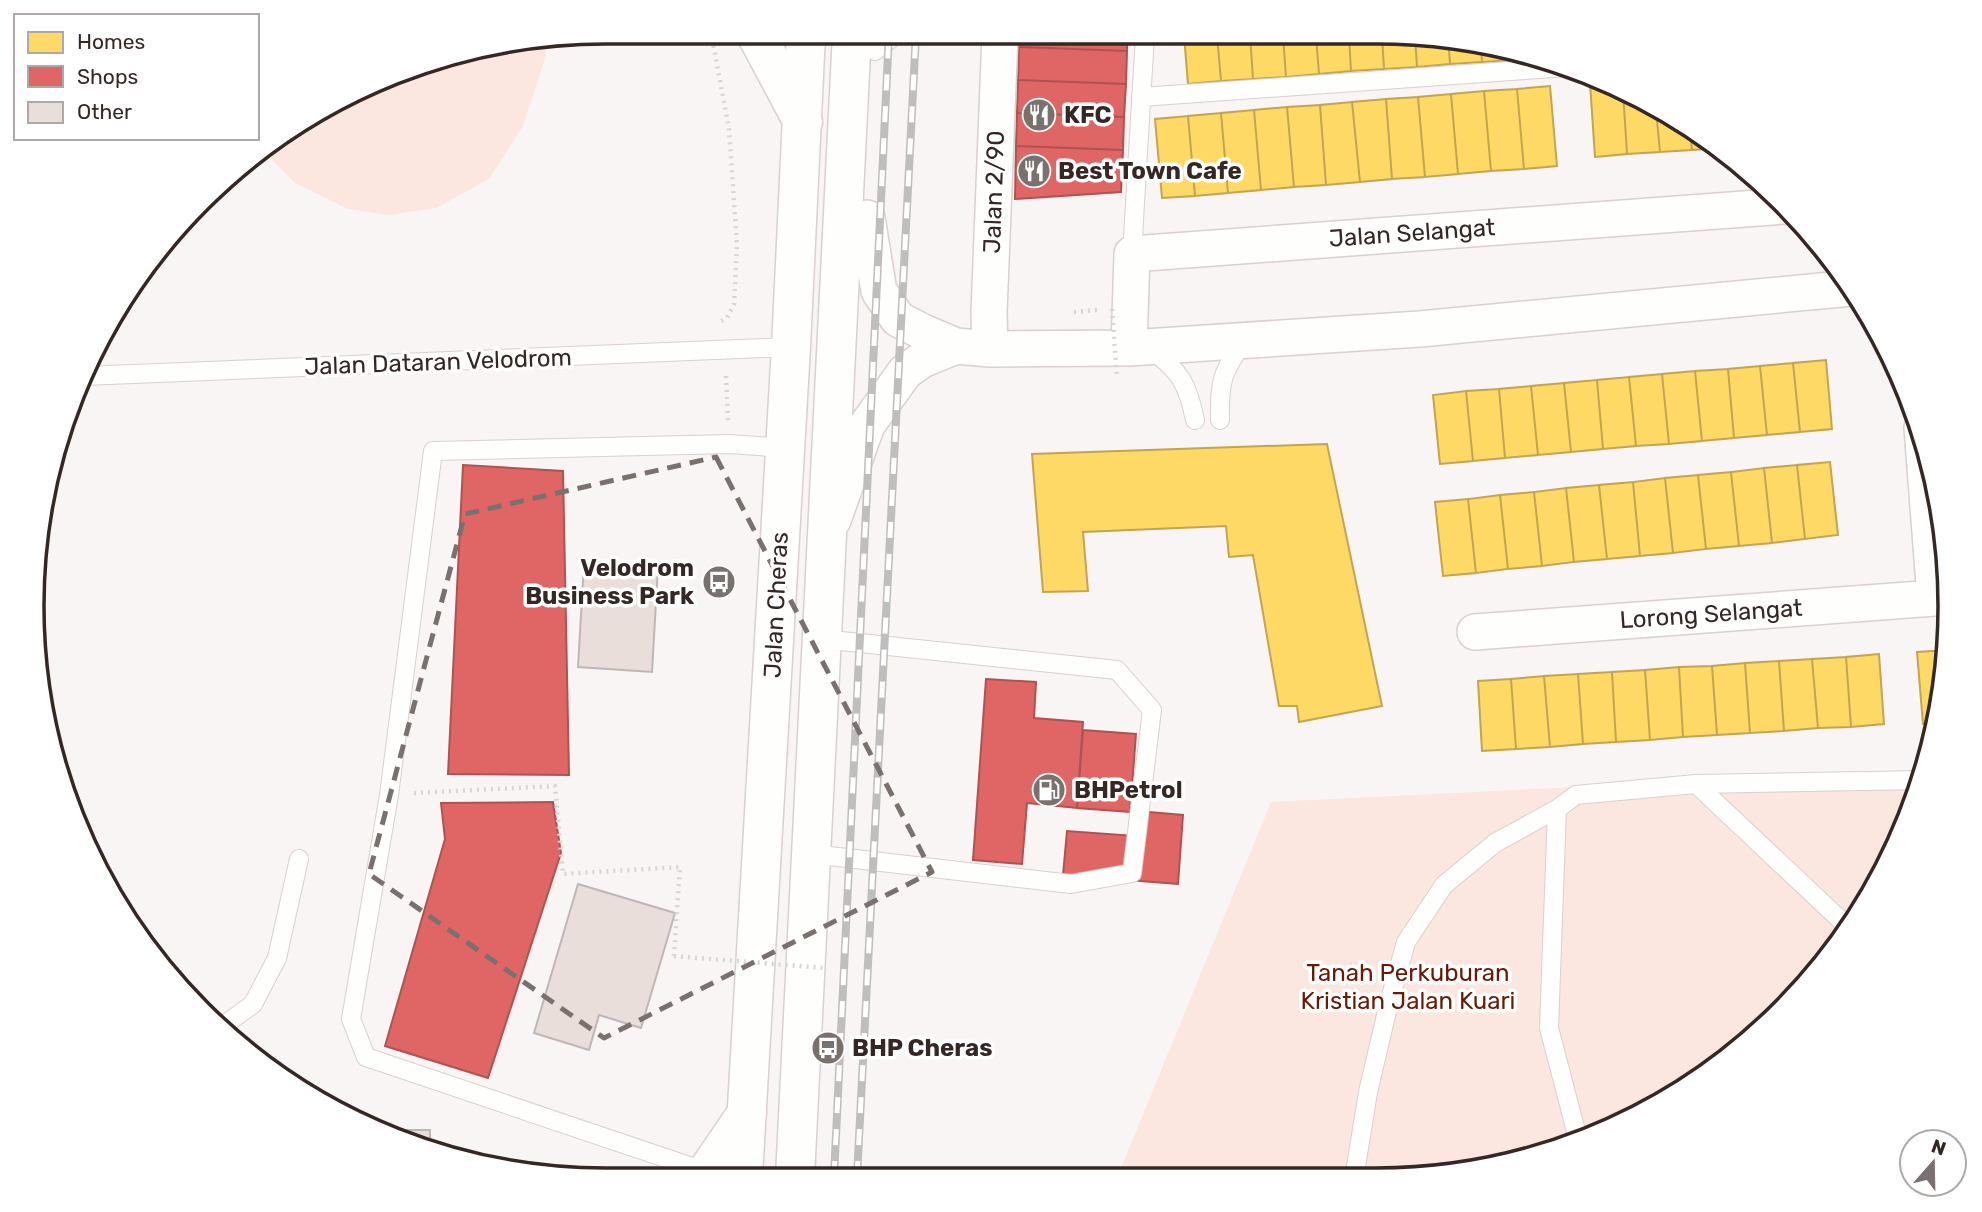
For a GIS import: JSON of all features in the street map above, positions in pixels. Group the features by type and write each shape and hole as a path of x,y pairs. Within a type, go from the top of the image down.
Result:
{"highway":[{"path":"761,44 803,122"},
{"name":"Jalan Cheras","path":"721,1168 747,1113 806,44"},
{"name":"Jalan Cheras","path":"796,1168 838,302 874,44"},
{"path":"838,302 867,218 875,44"}],"street":[{"name":"Jalan 2/90","path":"973,348 989,313 1000,44"},
{"name":"Jalan Selangat","path":"1132,254 1773,207"},
{"path":"867,218 879,291 898,318 923,332 973,348 1130,357 1244,340 1420,329 1840,289"},
{"path":"1130,357 1132,254"},
{"path":"827,539 867,425 905,372 922,360 973,348"},
{"name":"Lorong Selangat","path":"1475,632 1938,598"}],"lane":[{"path":"1132,254 1144,44"},
{"path":"1141,97 1541,69"},
{"path":"1220,420 1220,387 1229,364 1244,340"},
{"name":"Jalan Dataran Velodrom","path":"94,376 791,347"},
{"path":"1130,357 1172,364 1190,392 1195,420"},
{"path":"697,1168 366,1057 351,1019 389,795 433,451 729,444 785,448"},
{"path":"812,854 1072,884 1132,873 1152,710 1117,670 822,639"},
{"path":"1356,1168 1371,1080 1406,942 1444,885 1495,844 1576,795 1696,784 1910,780"},
{"path":"1696,784 1841,921"},
{"path":"1556,809 1549,1028 1576,1131"},
{"path":"228,1022 253,1004 277,958 299,859"}],"path":[{"path":"706,325 717,324 727,318 734,304 737,245 729,129 713,44"},
{"path":"1112,309 1130,357"},
{"path":"726,376 729,444"},
{"path":"389,795 555,786 563,874 680,867 674,956 824,968"}],"highlighted area":[{"path":"716,457 932,872 604,1038 369,874 465,514"}],"green space":[{"path":"545,48 546,56 523,126 489,179 436,208 389,215 348,209 295,183 269,157 325,119 357,102 425,74 496,55"},
{"name":"Tanah Perkuburan Kristian Jalan Kuari","path":"1913,771 1895,821 1863,887 1799,977 1747,1029 1718,1052 1657,1093 1625,1110 1557,1138 1522,1149 1449,1163 1376,1168 1121,1168 1271,802"}],"building: Homes":[{"path":"1185,44 1218,44 1221,81 1188,84"},
{"path":"1218,44 1251,44 1253,79 1221,81"},
{"path":"1251,44 1284,44 1286,77 1253,79"},
{"path":"1284,44 1317,44 1319,74 1286,77"},
{"path":"1317,44 1349,44 1351,71 1319,74"},
{"path":"1349,44 1382,44 1384,69 1351,71"},
{"path":"1382,44 1416,45 1417,67 1384,69"},
{"path":"1416,45 1449,49 1450,64 1417,67"},
{"path":"1449,49 1482,54 1482,62 1450,64"},
{"path":"1482,54 1510,60 1482,62"},
{"path":"1550,86 1557,166 1524,169 1517,89"},
{"path":"1590,87 1624,101 1627,154 1595,157"},
{"path":"1517,89 1524,169 1491,171 1484,91"},
{"path":"1484,91 1491,171 1458,174 1451,94"},
{"path":"1451,94 1458,174 1425,177 1418,97"},
{"path":"1418,97 1425,177 1392,179 1386,99"},
{"path":"1386,99 1392,179 1360,182 1352,102"},
{"path":"1624,101 1657,119 1660,152 1627,154"},
{"path":"1352,102 1360,182 1326,185 1320,105"},
{"path":"1320,105 1326,185 1294,187 1287,107"},
{"path":"1287,107 1294,187 1261,190 1254,110"},
{"path":"1254,110 1261,190 1228,193 1221,113"},
{"path":"1221,113 1228,193 1195,196 1188,116"},
{"path":"1188,116 1195,196 1162,198 1155,119"},
{"path":"1657,119 1691,141 1692,150 1660,152"},
{"path":"1691,141 1703,149 1692,150"},
{"path":"1826,360 1832,429 1800,432 1793,363"},
{"path":"1793,363 1800,432 1767,435 1760,366"},
{"path":"1760,366 1767,435 1734,438 1728,369"},
{"path":"1728,369 1734,438 1702,441 1695,371"},
{"path":"1695,371 1702,441 1669,444 1662,374"},
{"path":"1662,374 1669,444 1636,446 1629,377"},
{"path":"1629,377 1636,446 1603,449 1597,380"},
{"path":"1597,380 1603,449 1571,452 1564,383"},
{"path":"1564,383 1571,452 1538,455 1531,386"},
{"path":"1531,386 1538,455 1505,458 1499,389"},
{"path":"1499,389 1505,458 1473,461 1466,391"},
{"path":"1466,391 1473,461 1440,464 1433,395"},
{"path":"1327,444 1382,706 1299,722 1297,706 1279,706 1253,555 1229,557 1226,526 1083,532 1088,591 1043,592 1032,454"},
{"path":"1830,462 1838,535 1805,539 1797,465"},
{"path":"1797,465 1805,539 1772,543 1764,468"},
{"path":"1764,468 1772,543 1739,546 1731,472"},
{"path":"1731,472 1739,546 1706,549 1698,475"},
{"path":"1698,475 1706,549 1673,553 1665,478"},
{"path":"1665,478 1673,553 1640,556 1633,482"},
{"path":"1633,482 1640,556 1607,559 1599,485"},
{"path":"1599,485 1607,559 1574,562 1566,488"},
{"path":"1566,488 1574,562 1542,566 1534,492"},
{"path":"1534,492 1542,566 1508,569 1500,495"},
{"path":"1500,495 1508,569 1476,573 1468,499"},
{"path":"1468,499 1476,573 1443,576 1435,502"},
{"path":"1936,651 1925,724 1923,724 1917,652"},
{"path":"1879,654 1884,724 1851,727 1846,657"},
{"path":"1846,657 1851,727 1818,728 1812,659"},
{"path":"1812,659 1818,728 1784,731 1779,661"},
{"path":"1779,661 1784,731 1750,733 1745,663"},
{"path":"1745,663 1750,733 1717,735 1712,666"},
{"path":"1712,666 1717,735 1683,737 1679,667"},
{"path":"1679,667 1683,737 1650,740 1645,670"},
{"path":"1645,670 1650,740 1616,742 1612,672"},
{"path":"1612,672 1616,742 1583,744 1578,674"},
{"path":"1578,674 1583,744 1550,747 1544,676"},
{"path":"1544,676 1550,747 1516,749 1511,679"},
{"path":"1511,679 1516,749 1482,751 1478,681"}],"building: Shops":[{"path":"1019,44 1127,44 1127,51 1019,47"},
{"path":"1019,47 1127,51 1126,84 1018,80"},
{"path":"1018,80 1126,84 1124,117 1017,113"},
{"path":"1017,113 1124,117 1123,150 1016,146"},
{"path":"1016,146 1123,150 1121,192 1015,199"},
{"path":"463,465 563,471 569,775 448,774"},
{"path":"986,679 1036,682 1034,718 1083,722 1077,808 1027,803 1022,864 973,860"},
{"path":"1083,730 1136,734 1130,812 1077,808"},
{"path":"553,802 561,853 488,1078 385,1046 445,839 441,803"},
{"path":"1137,811 1183,815 1178,884 1063,875 1067,831 1135,836"}],"building: Other":[{"path":"584,563 658,567 652,672 578,667"},
{"path":"578,884 675,913 641,1028 599,1015 589,1050 534,1033"},
{"path":"404,1130 430,1130 430,1140"}],"railway":[{"path":"834,1168 888,44"},
{"path":"857,1168 915,44"}],"place":[{"name":"KFC","path":"1039,115"},
{"name":"Best Town Cafe","path":"1034,171"},
{"name":"Velodrom Business Park","path":"719,582"},
{"name":"BHPetrol","path":"1049,790"},
{"name":"BHP Cheras","path":"828,1048"}]}
